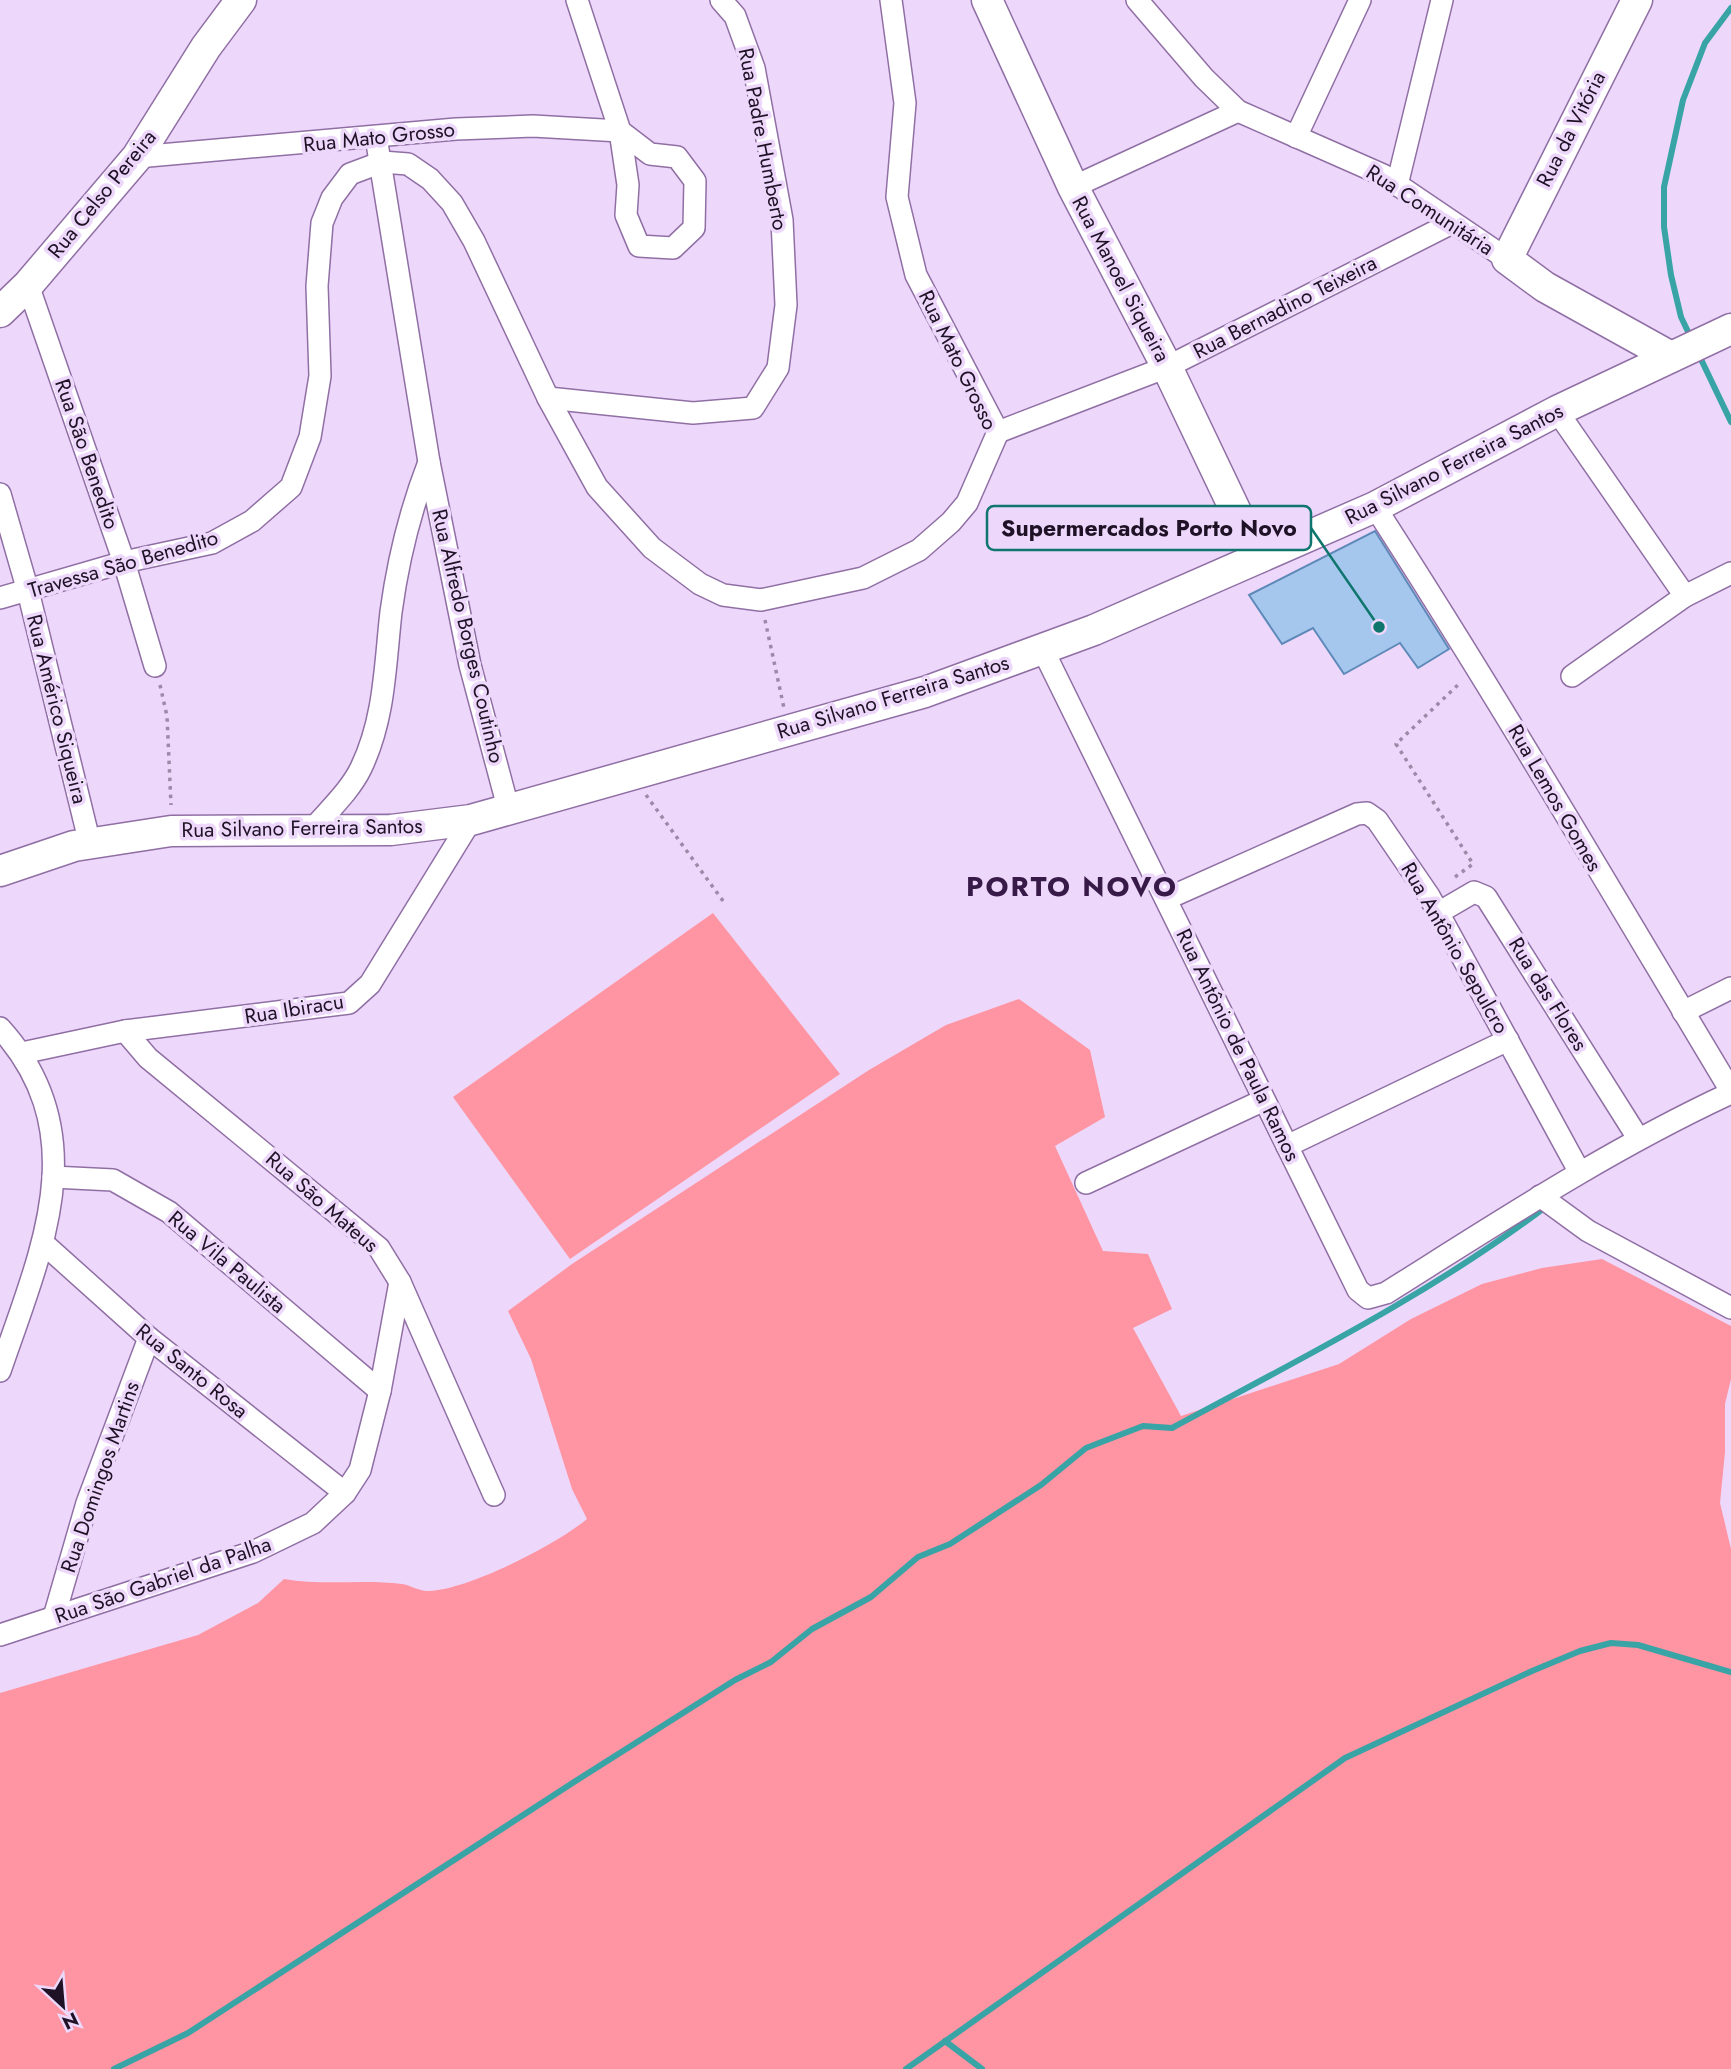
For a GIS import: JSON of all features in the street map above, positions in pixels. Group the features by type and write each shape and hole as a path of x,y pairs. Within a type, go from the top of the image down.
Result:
{"street":[{"name":"Rua Celso Pereira","path":"0,312 27,285 137,157 206,47 241,0"},
{"path":"577,0 620,131 628,185 626,215 639,246 673,248 694,228 695,181 677,157 650,154 620,131"},
{"name":"Rua Padre Humberto","path":"548,398 693,413 753,408 778,368 786,304 782,220 754,68 735,16 721,0"},
{"name":"Rua Mato Grosso","path":"382,162 408,164 430,179 452,203 474,241 548,398 597,487 652,548 711,590 723,595 761,600 863,578 919,550 951,522 967,503 998,432 916,275 897,197 905,103 891,0"},
{"name":"Rua Manoel Siqueira","path":"987,0 1073,187 1167,366 1258,558"},
{"name":"Rua Comunitária","path":"1137,0 1203,78 1238,111 1383,175 1545,287 1671,357"},
{"path":"1296,137 1360,0"},
{"path":"1397,185 1442,0"},
{"name":"Rua da Vitória","path":"1507,259 1637,0"},
{"path":"1073,187 1238,111"},
{"name":"Rua Mato Grosso","path":"137,157 533,126 620,131"},
{"name":"Rua Alfredo Borges Coutinho","path":"376,137 429,462 470,665 509,811"},
{"name":"Travessa São Benedito","path":"0,598 124,562 212,542 252,521 291,486 310,437 320,376 317,286 322,223 332,198 350,174 382,162"},
{"name":"Rua Bernadino Teixeira","path":"998,432 1167,366 1452,223"},
{"name":"Rua São Benedito","path":"27,285 124,562 155,666"},
{"name":"Rua Silvano Ferreira Santos","path":"0,871 49,854 90,844 172,831 391,830 471,820 925,692 1044,650 1375,507 1557,411 1731,329"},
{"path":"1557,411 1685,596"},
{"name":"Rua Alfredo Borges Coutinho","path":"311,831 359,771 374,736 384,693 392,610 408,514 429,462"},
{"name":"Rua Américo Siqueira","path":"0,494 28,591 90,844"},
{"name":"Rua Lemos Gomes","path":"1375,507 1478,666 1579,841 1731,1092"},
{"path":"1572,676 1685,596 1731,573"},
{"name":"Rua Antônio de Paula Ramos","path":"1044,650 1358,1290 1368,1298 1386,1293 1540,1196"},
{"name":"Rua Antônio Sepulcro","path":"1166,899 1357,814 1367,813 1377,820 1434,904 1579,1171"},
{"name":"Rua Ibiracu","path":"22,1052 125,1031 349,1003 370,984 471,820"},
{"name":"Rua das Flores","path":"1434,904 1474,892 1486,897 1638,1138"},
{"path":"1683,1012 1731,988"},
{"path":"0,1028 22,1052 49,1110 54,1141 53,1177 43,1243 0,1371"},
{"name":"Rua São Mateus","path":"125,1031 148,1058 354,1224 379,1248 400,1282 494,1495"},
{"path":"1287,1146 1508,1040"},
{"path":"1731,1092 1638,1138 1540,1196 1588,1231 1731,1308"},
{"path":"1086,1182 1264,1100"},
{"name":"Rua Vila Paulista","path":"53,1177 113,1181 145,1196 169,1212 380,1391"},
{"name":"Rua Santo Rosa","path":"43,1243 149,1338 345,1493"},
{"name":"Rua São Gabriel da Palha","path":"0,1635 253,1552 313,1523 345,1493 360,1470 380,1391 400,1282"},
{"name":"Rua Domingos Martins","path":"54,1617 87,1503 149,1338"}],"path":[{"path":"761,600 788,731"},
{"path":"155,666 167,716 172,831"},
{"path":"1434,904 1473,864 1396,744 1478,666"},
{"path":"630,774 726,905"}],"shaded area":[{"path":"713,913 840,1074 570,1259 453,1097"},
{"path":"1019,999 1090,1050 1105,1117 1055,1146 1103,1251 1148,1254 1172,1309 1133,1328 1181,1416 1339,1364 1411,1319 1482,1284 1542,1268 1602,1259 1731,1326 1731,1379 1725,1404 1725,1452 1720,1503 1731,1549 1731,2069 0,2069 0,1693 198,1635 258,1603 284,1579 387,1583 427,1591 444,1589 511,1564 573,1529 587,1519 572,1489 531,1359 508,1311 572,1264 869,1070 946,1025"}],"building":[{"path":"1375,531 1449,649 1418,668 1400,643 1344,674 1313,628 1282,644 1249,595"}],"waterway":[{"path":"1692,340 1681,317 1671,275 1664,227 1664,187 1683,100 1705,43 1731,8"},
{"path":"1698,353 1731,422"},
{"path":"114,2069 188,2033 574,1782 735,1680 771,1662 812,1629 871,1597 918,1557 950,1544 1041,1485 1086,1448 1143,1426 1172,1428 1364,1324 1458,1268 1548,1205"},
{"path":"906,2069 1345,1758 1532,1671 1580,1651 1611,1643 1638,1645 1731,1672"},
{"path":"945,2041 982,2069"}],"place":[{"name":"Supermercados Porto Novo","path":"1379,627"}],"district":[{"name":"PORTO NOVO","path":"1072,886"}]}
